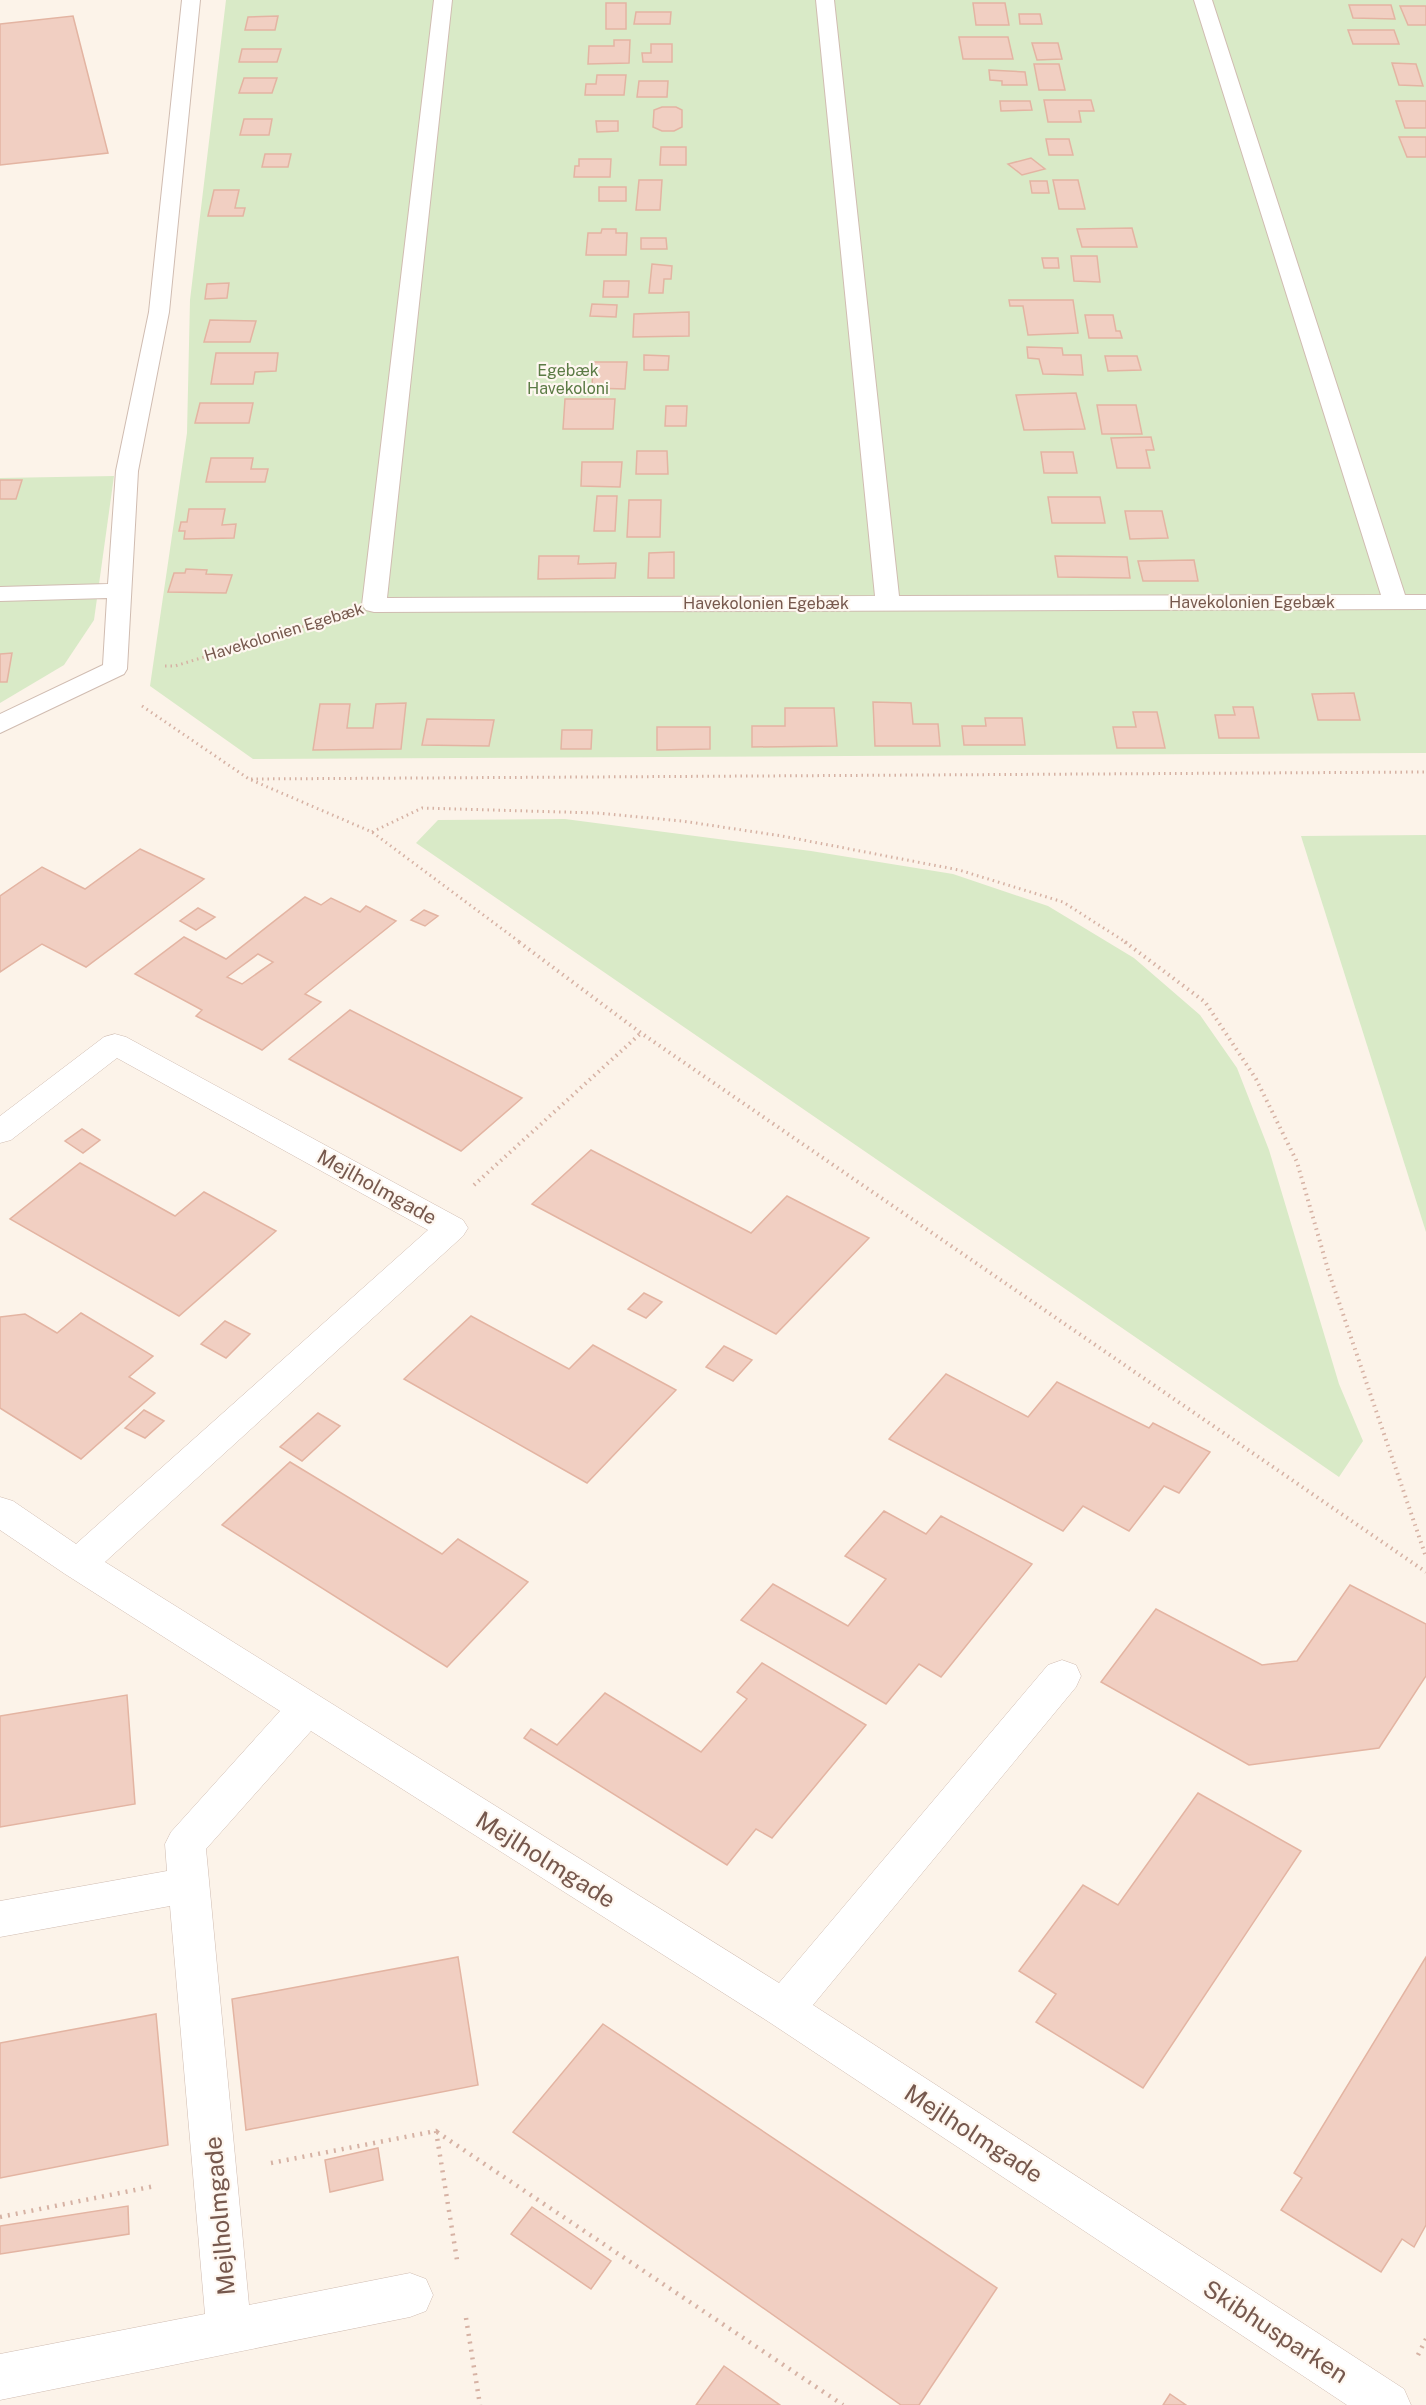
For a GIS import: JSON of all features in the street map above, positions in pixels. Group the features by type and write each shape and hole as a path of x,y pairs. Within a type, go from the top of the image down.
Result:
{"street":[{"name":"Mejlholmgade","path":"0,1132 115,1044 451,1228 78,1564"},
{"name":"Mejlholmgade","path":"0,1511 78,1564 784,2009 1164,2257"},
{"path":"784,2009 1062,1676"},
{"name":"Mejlholmgade","path":"229,2331 185,1844 307,1708"},
{"path":"0,1919 189,1885"},
{"name":"Skibhusparken","path":"1164,2257 1388,2405"},
{"path":"0,2377 410,2295"}],"lane":[{"path":"0,725 20,712 115,669 127,471 159,312 191,0"},
{"path":"374,605 443,0"},
{"path":"825,0 888,603"},
{"path":"1203,0 1395,602"},
{"path":"0,594 120,591"},
{"name":"Havekolonien Egebæk","path":"374,605 1426,602"}],"path":[{"name":"Havekolonien Egebæk","path":"115,669 175,666 374,605"},
{"path":"115,669 124,694 249,779 372,832 641,1033 1426,1572"},
{"path":"249,779 1426,772"},
{"path":"372,832 422,808 597,813 682,821 782,836 959,870 1063,902 1139,951 1204,1002 1256,1079 1297,1162 1336,1294 1426,1557"},
{"path":"436,1220 641,1033"},
{"path":"436,2131 458,2266"},
{"path":"0,2217 436,2131 843,2405"},
{"path":"465,2312 480,2405"}],"green space":[{"name":"Egebæk Havekoloni","path":"226,0 1426,0 1426,753 253,759 150,686 187,433 190,300"},
{"path":"114,476 94,620 64,665 0,703 0,478"},
{"path":"565,819 811,851 953,874 1048,906 1134,958 1200,1015 1237,1068 1269,1150 1339,1384 1363,1441 1339,1477 416,843 438,820"},
{"path":"1426,835 1426,1232 1301,836"}],"building":[{"path":"606,3 626,3 626,29 606,29"},
{"path":"973,3 1005,3 1009,25 976,25"},
{"path":"1349,5 1391,5 1395,19 1353,18"},
{"path":"1400,6 1426,6 1426,25 1408,25"},
{"path":"636,12 671,12 670,24 634,24"},
{"path":"1019,14 1040,14 1042,24 1020,24"},
{"path":"73,16 108,153 0,165 0,24"},
{"path":"278,16 275,30 245,30 248,17"},
{"path":"1348,30 1394,30 1399,44 1353,44"},
{"path":"959,37 1008,37 1013,59 963,59"},
{"path":"614,40 630,40 629,63 588,64 589,46 614,46"},
{"path":"1032,43 1058,43 1062,59 1037,60"},
{"path":"651,44 672,44 672,62 643,62 642,53 651,53"},
{"path":"242,49 281,49 277,62 239,62"},
{"path":"1392,63 1416,64 1423,86 1399,85"},
{"path":"1034,64 1059,64 1065,90 1039,90"},
{"path":"989,70 1025,72 1027,85 1002,85 1002,81 990,80"},
{"path":"597,75 626,75 624,95 585,95 586,84 596,84"},
{"path":"244,78 277,78 272,93 239,93"},
{"path":"639,81 668,81 667,97 637,97"},
{"path":"1044,100 1091,100 1094,111 1079,111 1081,122 1048,122"},
{"path":"1000,101 1030,101 1032,110 1001,111"},
{"path":"1396,101 1426,101 1426,128 1405,128"},
{"path":"662,107 676,107 682,110 682,127 674,131 662,131 653,127 654,110"},
{"path":"244,119 272,119 269,135 240,135"},
{"path":"596,121 618,121 618,131 597,132"},
{"path":"1399,137 1426,137 1426,157 1407,157"},
{"path":"1046,139 1069,139 1073,155 1049,155"},
{"path":"661,147 686,147 686,165 660,165"},
{"path":"265,154 291,154 288,167 262,167"},
{"path":"1031,158 1045,169 1022,175 1008,164"},
{"path":"579,159 611,159 610,177 574,177 575,166 579,166"},
{"path":"639,180 662,180 660,210 636,210"},
{"path":"1053,180 1078,180 1085,209 1059,209"},
{"path":"1030,181 1047,181 1049,193 1032,193"},
{"path":"599,187 626,187 626,201 599,201"},
{"path":"214,190 239,190 235,208 245,208 243,216 208,216"},
{"path":"1132,228 1137,247 1082,247 1077,229"},
{"path":"602,229 616,229 616,233 627,233 626,255 586,255 588,233 601,233"},
{"path":"641,238 666,238 667,249 641,249"},
{"path":"1071,256 1097,256 1100,282 1074,281"},
{"path":"1042,258 1058,258 1059,268 1044,268"},
{"path":"652,264 672,266 671,279 664,279 663,293 649,293"},
{"path":"604,281 629,281 628,297 603,297"},
{"path":"229,283 227,298 205,299 207,284"},
{"path":"1009,300 1073,300 1078,333 1028,335 1023,306 1010,306"},
{"path":"592,304 617,305 616,317 590,316"},
{"path":"689,312 689,336 633,337 634,314"},
{"path":"1085,315 1113,315 1116,331 1120,331 1122,338 1089,338"},
{"path":"210,320 256,321 250,342 204,342"},
{"path":"1027,347 1062,348 1063,355 1081,355 1083,375 1043,374 1039,359 1028,358"},
{"path":"216,353 278,353 276,371 255,372 253,384 211,384"},
{"path":"644,355 669,356 668,370 644,370"},
{"path":"1105,356 1137,356 1141,370 1108,371"},
{"path":"593,362 627,362 625,389 592,388"},
{"path":"1076,393 1085,429 1024,430 1016,395"},
{"path":"565,399 615,399 613,429 563,429"},
{"path":"200,403 253,403 249,423 195,423"},
{"path":"1097,405 1136,405 1142,434 1102,434"},
{"path":"666,406 687,406 686,426 665,426"},
{"path":"1151,437 1154,450 1146,450 1150,468 1117,468 1111,438"},
{"path":"637,451 667,451 668,474 636,474"},
{"path":"1041,452 1073,452 1077,473 1044,473"},
{"path":"211,458 253,458 251,469 268,469 265,482 206,482"},
{"path":"582,462 622,462 620,487 581,486"},
{"path":"0,480 22,480 16,499 0,499"},
{"path":"597,496 617,496 615,531 594,531"},
{"path":"1048,497 1100,497 1105,523 1052,523"},
{"path":"629,500 661,500 660,537 627,537"},
{"path":"189,509 225,509 222,525 236,524 234,538 184,539 185,531 179,531 181,522 187,522"},
{"path":"1125,511 1162,511 1168,538 1130,539"},
{"path":"674,552 674,578 648,578 649,553"},
{"path":"539,556 579,556 578,564 616,563 615,578 538,579"},
{"path":"1055,556 1127,557 1130,578 1058,577"},
{"path":"1194,560 1198,581 1143,581 1138,561"},
{"path":"186,569 207,570 206,574 232,575 226,593 168,592 174,573 185,573"},
{"path":"12,653 7,682 0,682 0,654"},
{"path":"1354,693 1360,720 1318,720 1312,694"},
{"path":"873,702 911,703 913,724 938,724 940,746 875,746"},
{"path":"406,703 401,749 313,750 320,704 350,704 347,728 373,728 376,704"},
{"path":"1233,707 1253,707 1259,738 1219,738 1215,715 1235,715"},
{"path":"785,708 834,708 837,746 752,747 752,726 785,726"},
{"path":"1133,712 1157,712 1165,748 1117,748 1113,727 1136,727"},
{"path":"985,718 1022,718 1025,745 964,745 962,726 986,726"},
{"path":"427,719 494,720 489,746 422,745"},
{"path":"657,727 710,727 710,749 657,750"},
{"path":"562,730 592,730 591,749 561,749"},
{"path":"140,849 204,879 86,967 42,944 0,972 0,896 42,867 85,889"},
{"path":"305,897 321,905 331,898 360,912 366,906 396,921 305,994 321,1002 262,1050 196,1016 202,1010 135,974 184,937 226,959","holes":["258,954 273,962 242,984 227,977"]},
{"path":"198,908 215,917 196,930 180,921"},
{"path":"424,910 438,916 425,926 411,920"},
{"path":"350,1010 522,1098 461,1151 289,1059"},
{"path":"82,1129 100,1140 83,1153 65,1141"},
{"path":"591,1150 751,1233 787,1196 869,1238 776,1334 532,1204"},
{"path":"80,1163 175,1216 204,1192 276,1231 179,1316 10,1219"},
{"path":"644,1293 662,1302 646,1318 628,1309"},
{"path":"81,1313 153,1356 129,1377 155,1393 81,1459 0,1408 0,1317 25,1314 57,1333"},
{"path":"471,1316 569,1369 593,1345 676,1390 587,1483 404,1379"},
{"path":"225,1321 250,1334 226,1358 201,1344"},
{"path":"724,1346 752,1360 733,1381 706,1367"},
{"path":"946,1374 1028,1417 1057,1382 1149,1428 1153,1423 1210,1452 1179,1493 1164,1486 1129,1531 1083,1506 1063,1531 889,1439"},
{"path":"144,1410 164,1421 145,1438 125,1428"},
{"path":"318,1413 340,1426 302,1461 280,1447"},
{"path":"290,1462 442,1554 458,1539 528,1582 447,1667 222,1525"},
{"path":"884,1511 926,1534 941,1516 1032,1564 941,1677 919,1664 886,1704 741,1620 773,1584 848,1626 886,1579 845,1556"},
{"path":"1350,1585 1426,1624 1426,1676 1379,1748 1249,1765 1101,1682 1156,1609 1262,1665 1297,1661"},
{"path":"762,1663 866,1725 772,1838 756,1829 727,1865 524,1738 531,1729 557,1745 605,1693 701,1752 747,1699 737,1692"},
{"path":"127,1695 135,1804 0,1827 0,1716"},
{"path":"1198,1793 1301,1851 1143,2088 1036,2022 1056,1994 1019,1971 1083,1885 1118,1905"},
{"path":"458,1957 478,2085 246,2130 232,1999"},
{"path":"1426,1957 1426,2225 1414,2247 1402,2239 1381,2272 1281,2210 1302,2178 1294,2173"},
{"path":"156,2014 168,2145 0,2178 0,2043"},
{"path":"603,2024 997,2288 919,2405 901,2405 513,2132"},
{"path":"378,2148 383,2180 330,2192 325,2160"},
{"path":"128,2206 129,2234 0,2254 0,2226"},
{"path":"532,2207 611,2261 591,2289 511,2234"},
{"path":"724,2366 780,2405 696,2405"},
{"path":"1170,2394 1186,2405 1163,2405"}]}
